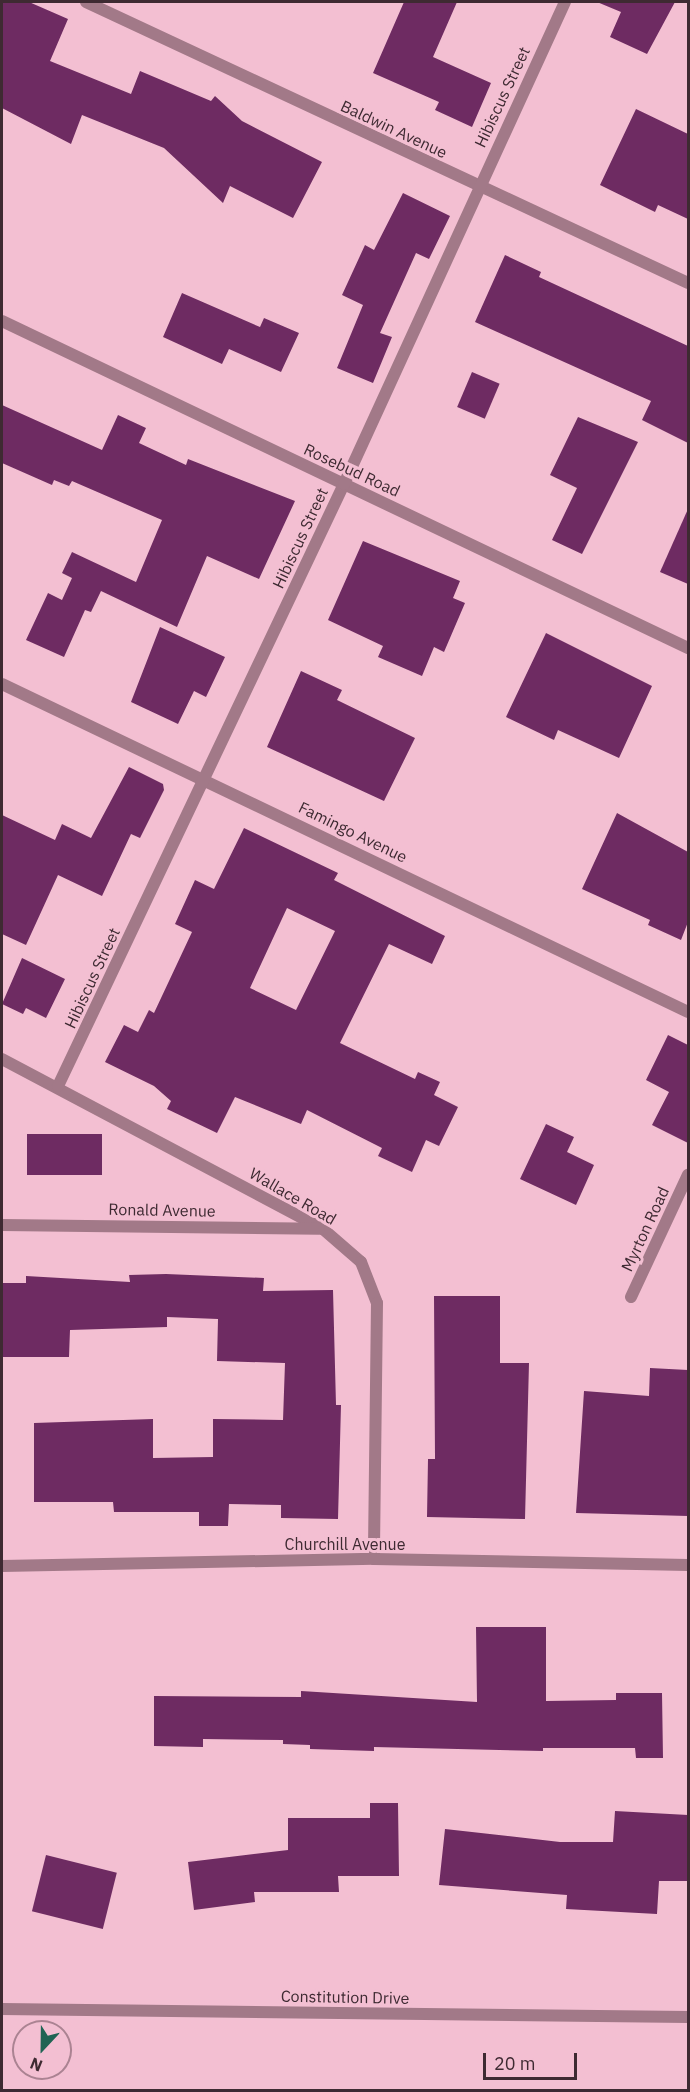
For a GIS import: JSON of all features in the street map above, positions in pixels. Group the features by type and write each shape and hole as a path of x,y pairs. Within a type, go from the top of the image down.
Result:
{"street":[{"name":"Baldwin Avenue","path":"86,2 688,283"},
{"name":"Hibiscus Street","path":"58,1086 344,484 565,2"},
{"name":"Rosebud Road","path":"2,321 688,648"},
{"name":"Famingo Avenue","path":"2,684 204,778 688,1012"},
{"name":"Wallace Road","path":"2,1059 58,1086 323,1228 362,1262 378,1303 374,1559"},
{"name":"Myrton Road","path":"631,1297 688,1175"},
{"name":"Ronald Avenue","path":"2,1225 323,1228"},
{"name":"Churchill Avenue","path":"2,1566 374,1559 688,1565"},
{"name":"Constitution Drive","path":"2,2009 688,2017"}],"building":[{"path":"2,2 29,2 68,19 50,61 131,94 140,71 211,101 215,96 242,121 322,162 293,218 230,186 223,203 164,148 82,115 71,144 2,108"},
{"path":"404,2 457,2 433,57 491,83 472,127 435,110 439,102 373,73"},
{"path":"597,2 675,2 647,54 610,37 621,12"},
{"path":"636,109 688,134 688,219 658,205 655,212 600,185"},
{"path":"403,193 450,216 429,259 416,253 380,333 392,337 373,383 337,368 363,305 342,295 365,245 374,250"},
{"path":"505,255 541,272 539,277 688,346 688,443 642,420 651,401 475,322"},
{"path":"182,293 260,327 264,318 299,333 281,372 229,349 222,364 163,337"},
{"path":"472,372 500,384 485,419 457,407"},
{"path":"2,405 102,450 118,415 146,428 139,443 186,465 188,459 295,501 259,579 207,556 177,627 101,591 91,612 85,610 64,657 26,640 48,593 62,600 72,578 62,573 72,552 136,582 162,520 72,481 69,486 54,480 52,485 2,463"},
{"path":"578,417 638,442 582,554 552,540 577,488 550,475"},
{"path":"688,509 688,584 660,572"},
{"path":"363,541 460,581 453,598 465,603 444,652 434,647 422,676 378,657 383,646 328,620"},
{"path":"160,627 225,657 206,697 194,691 178,724 131,702"},
{"path":"546,633 652,686 619,758 558,730 554,740 506,717"},
{"path":"301,671 342,690 337,700 415,738 384,801 267,747"},
{"path":"129,767 163,784 164,790 140,838 131,834 102,896 58,875 26,945 2,934 2,815 55,840 62,824 91,838"},
{"path":"617,813 688,852 688,922 681,940 648,925 650,920 582,889"},
{"path":"244,828 338,873 334,880 445,936 432,964 389,944 340,1043 415,1079 418,1072 440,1082 434,1095 458,1107 439,1146 426,1140 412,1172 378,1156 382,1148 307,1110 301,1124 235,1097 217,1133 167,1109 171,1101 154,1086 105,1062 124,1025 138,1032 149,1010 154,1013 192,932 175,924 195,880 214,889","holes":["287,908 335,931 296,1010 250,988"]},
{"path":"22,958 65,979 46,1018 26,1008 23,1014 2,1004"},
{"path":"668,1035 688,1045 688,1143 652,1125 669,1092 646,1080"},
{"path":"546,1124 574,1137 567,1152 594,1165 576,1205 520,1179"},
{"path":"27,1134 102,1134 102,1175 27,1175"},
{"path":"166,1274 264,1278 263,1291 333,1290 336,1405 341,1405 338,1519 281,1518 281,1505 229,1504 228,1526 199,1526 199,1512 114,1512 113,1502 34,1502 34,1423 153,1419 153,1458 213,1457 213,1419 283,1420 285,1363 217,1361 218,1319 167,1317 167,1327 70,1330 69,1357 2,1357 2,1283 26,1283 26,1276 130,1282 129,1275"},
{"path":"434,1296 500,1296 500,1363 529,1363 525,1519 427,1517 428,1459 435,1459"},
{"path":"650,1368 688,1370 688,1516 576,1513 584,1391 649,1396"},
{"path":"476,1627 546,1627 546,1701 616,1700 616,1693 662,1693 663,1758 636,1758 635,1748 543,1748 543,1751 374,1747 374,1751 310,1749 310,1745 283,1744 283,1740 203,1739 203,1747 154,1746 154,1696 301,1697 301,1691 477,1702"},
{"path":"370,1803 398,1803 399,1876 338,1876 339,1892 254,1892 255,1902 194,1910 188,1862 288,1850 288,1818 370,1818"},
{"path":"615,1811 688,1815 688,1881 659,1881 657,1914 566,1909 567,1895 439,1885 445,1829 560,1842 613,1842"},
{"path":"46,1855 117,1873 103,1929 32,1911"}]}
